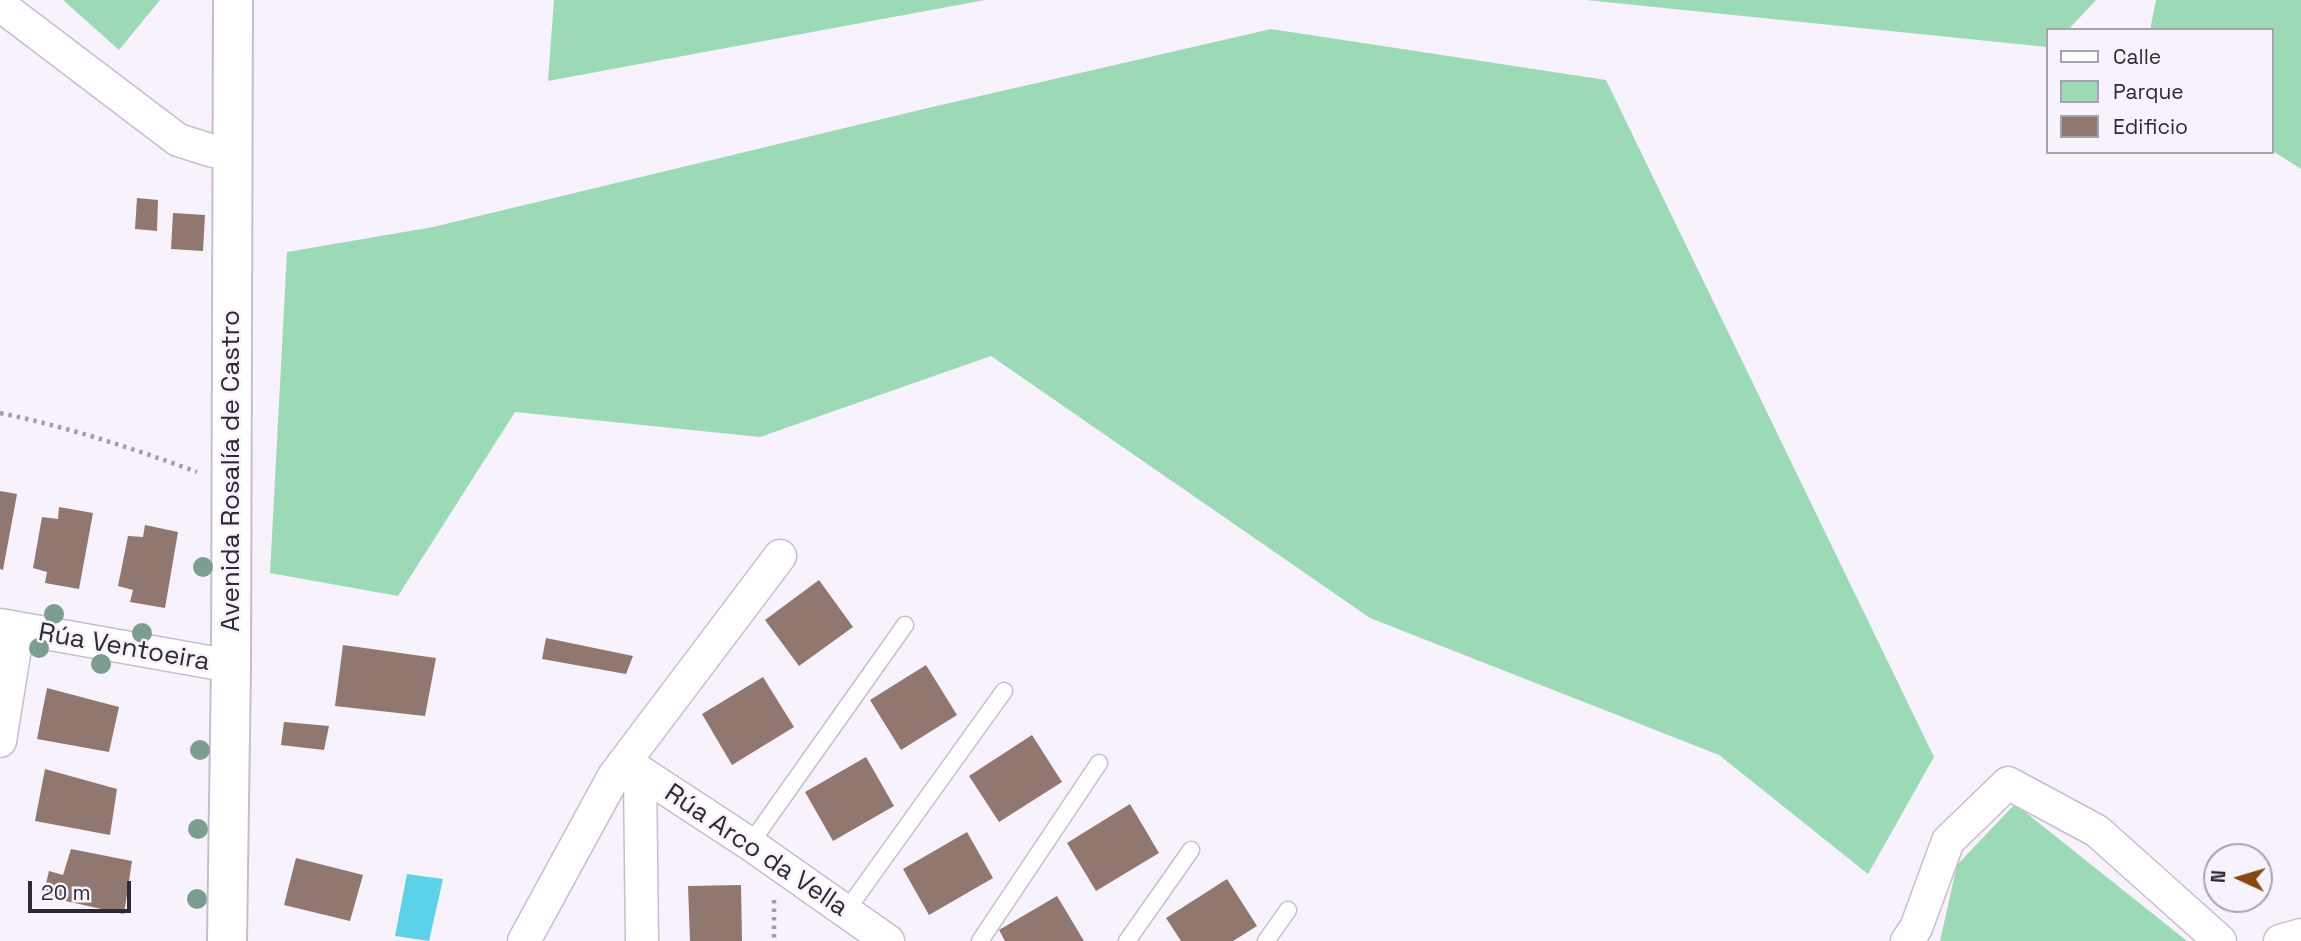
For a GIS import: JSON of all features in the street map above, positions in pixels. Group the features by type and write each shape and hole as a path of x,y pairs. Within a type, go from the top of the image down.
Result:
{"street":[{"name":"Avenida Rosalía de Castro","path":"228,941 233,0"},
{"path":"0,5 178,140 212,151 233,150"},
{"path":"524,941 614,776 632,768 780,556"},
{"name":"Rúa Ventoeira","path":"0,741 9,627 231,666"},
{"path":"632,768 642,941"},
{"name":"Rúa Arco da Vella","path":"632,768 750,844 888,941"},
{"path":"1907,941 1916,928 1948,841 2008,783 2097,831 2220,941"},
{"path":"2280,941 2301,935"}],"lane":[{"path":"750,844 905,625"},
{"path":"846,911 1004,691"},
{"path":"980,941 1099,763"},
{"path":"1126,941 1191,850"},
{"path":"1266,941 1288,910"}],"path":[{"path":"0,413 126,446 212,478 232,481"}],"green space":[{"path":"63,0 160,0 119,50"},
{"path":"554,0 985,0 548,81"},
{"path":"1586,0 2096,0 2070,28 2046,28 2046,47"},
{"path":"2156,0 2301,0 2301,169 2273,151 2273,28 2150,28"},
{"path":"1271,29 1606,80 1934,757 1868,874 1719,755 1370,618 991,356 760,437 515,412 398,596 270,573 287,252 433,227"},
{"path":"2015,804 2187,941 1940,941 1957,865"}],"water":[{"path":"407,874 443,879 429,941 395,936"}],"building":[{"path":"137,198 158,200 157,231 135,229"},
{"path":"173,213 205,215 203,251 171,249"},
{"path":"0,491 17,494 3,570 0,569"},
{"path":"59,507 93,513 79,589 45,583 47,572 33,568 42,517 58,519"},
{"path":"145,525 178,532 165,608 130,602 133,590 118,586 128,536 143,537"},
{"path":"819,580 853,627 799,666 765,620"},
{"path":"546,638 633,656 626,674 542,659"},
{"path":"343,645 436,658 425,716 335,706"},
{"path":"926,665 957,715 901,750 870,700"},
{"path":"763,677 794,727 732,765 702,714"},
{"path":"47,688 119,707 109,752 37,739"},
{"path":"284,722 329,726 324,750 281,745"},
{"path":"1032,735 1062,782 999,822 969,776"},
{"path":"866,757 894,806 833,841 805,792"},
{"path":"45,769 117,789 110,835 35,821"},
{"path":"1130,804 1159,853 1096,891 1067,843"},
{"path":"967,832 993,878 929,915 903,869"},
{"path":"71,849 132,861 124,914 43,896 49,871 63,875"},
{"path":"296,858 363,875 350,921 284,905"},
{"path":"1227,879 1257,926 1233,941 1181,941 1166,918"},
{"path":"741,885 742,941 690,941 688,886"},
{"path":"1057,896 1084,941 1005,941 999,930"}]}
